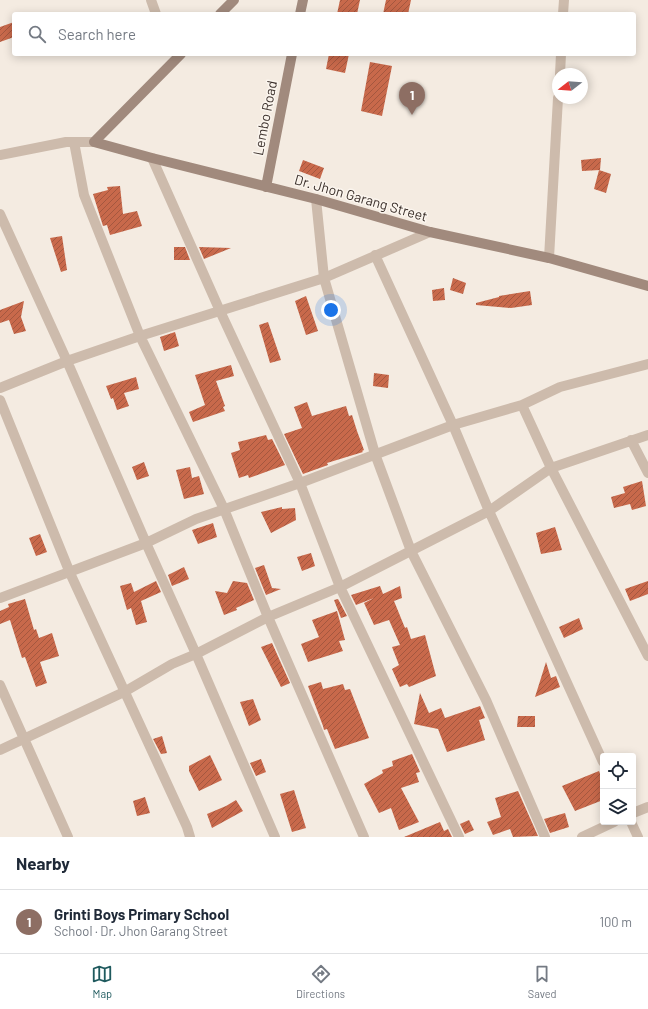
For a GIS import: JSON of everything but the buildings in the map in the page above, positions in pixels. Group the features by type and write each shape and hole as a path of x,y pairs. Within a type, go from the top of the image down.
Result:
{"street":[{"path":"151,0 155,12"},
{"path":"222,12 234,0"},
{"path":"300,12 303,0"},
{"path":"563,12 564,0"},
{"path":"94,142 176,56"},
{"name":"Lembo Road","path":"266,187 292,56"},
{"path":"560,68 561,56"},
{"path":"549,258 558,104"},
{"path":"70,142 84,195 140,336 224,509 268,617 364,837"},
{"name":"Dr. Jhon Garang Street","path":"0,155 70,142 94,142 316,199 430,232 549,258 648,286"},
{"path":"152,158 220,311 300,483 340,586 460,837"},
{"path":"316,199 324,278 375,454 411,551 486,700 545,837"},
{"path":"0,214 67,361 275,837"},
{"path":"0,388 67,361 140,336 324,278 430,232"},
{"path":"375,255 453,425 489,511 600,755"},
{"path":"0,598 70,573 146,543 196,519 300,483 453,425 522,405 560,387 648,364"},
{"path":"0,400 70,573 187,827 190,837"},
{"path":"522,405 551,468 648,656"},
{"path":"0,750 124,692 172,664 196,654 268,617 340,586 411,551 489,511 551,468 648,435"},
{"path":"631,440 648,473"},
{"path":"0,685 68,837"},
{"path":"636,812 648,807"},
{"path":"582,837 608,825"},
{"path":"632,825 638,837"}],"place":[{"name":"Grinti Boys Primary School","path":"412,115"}]}
